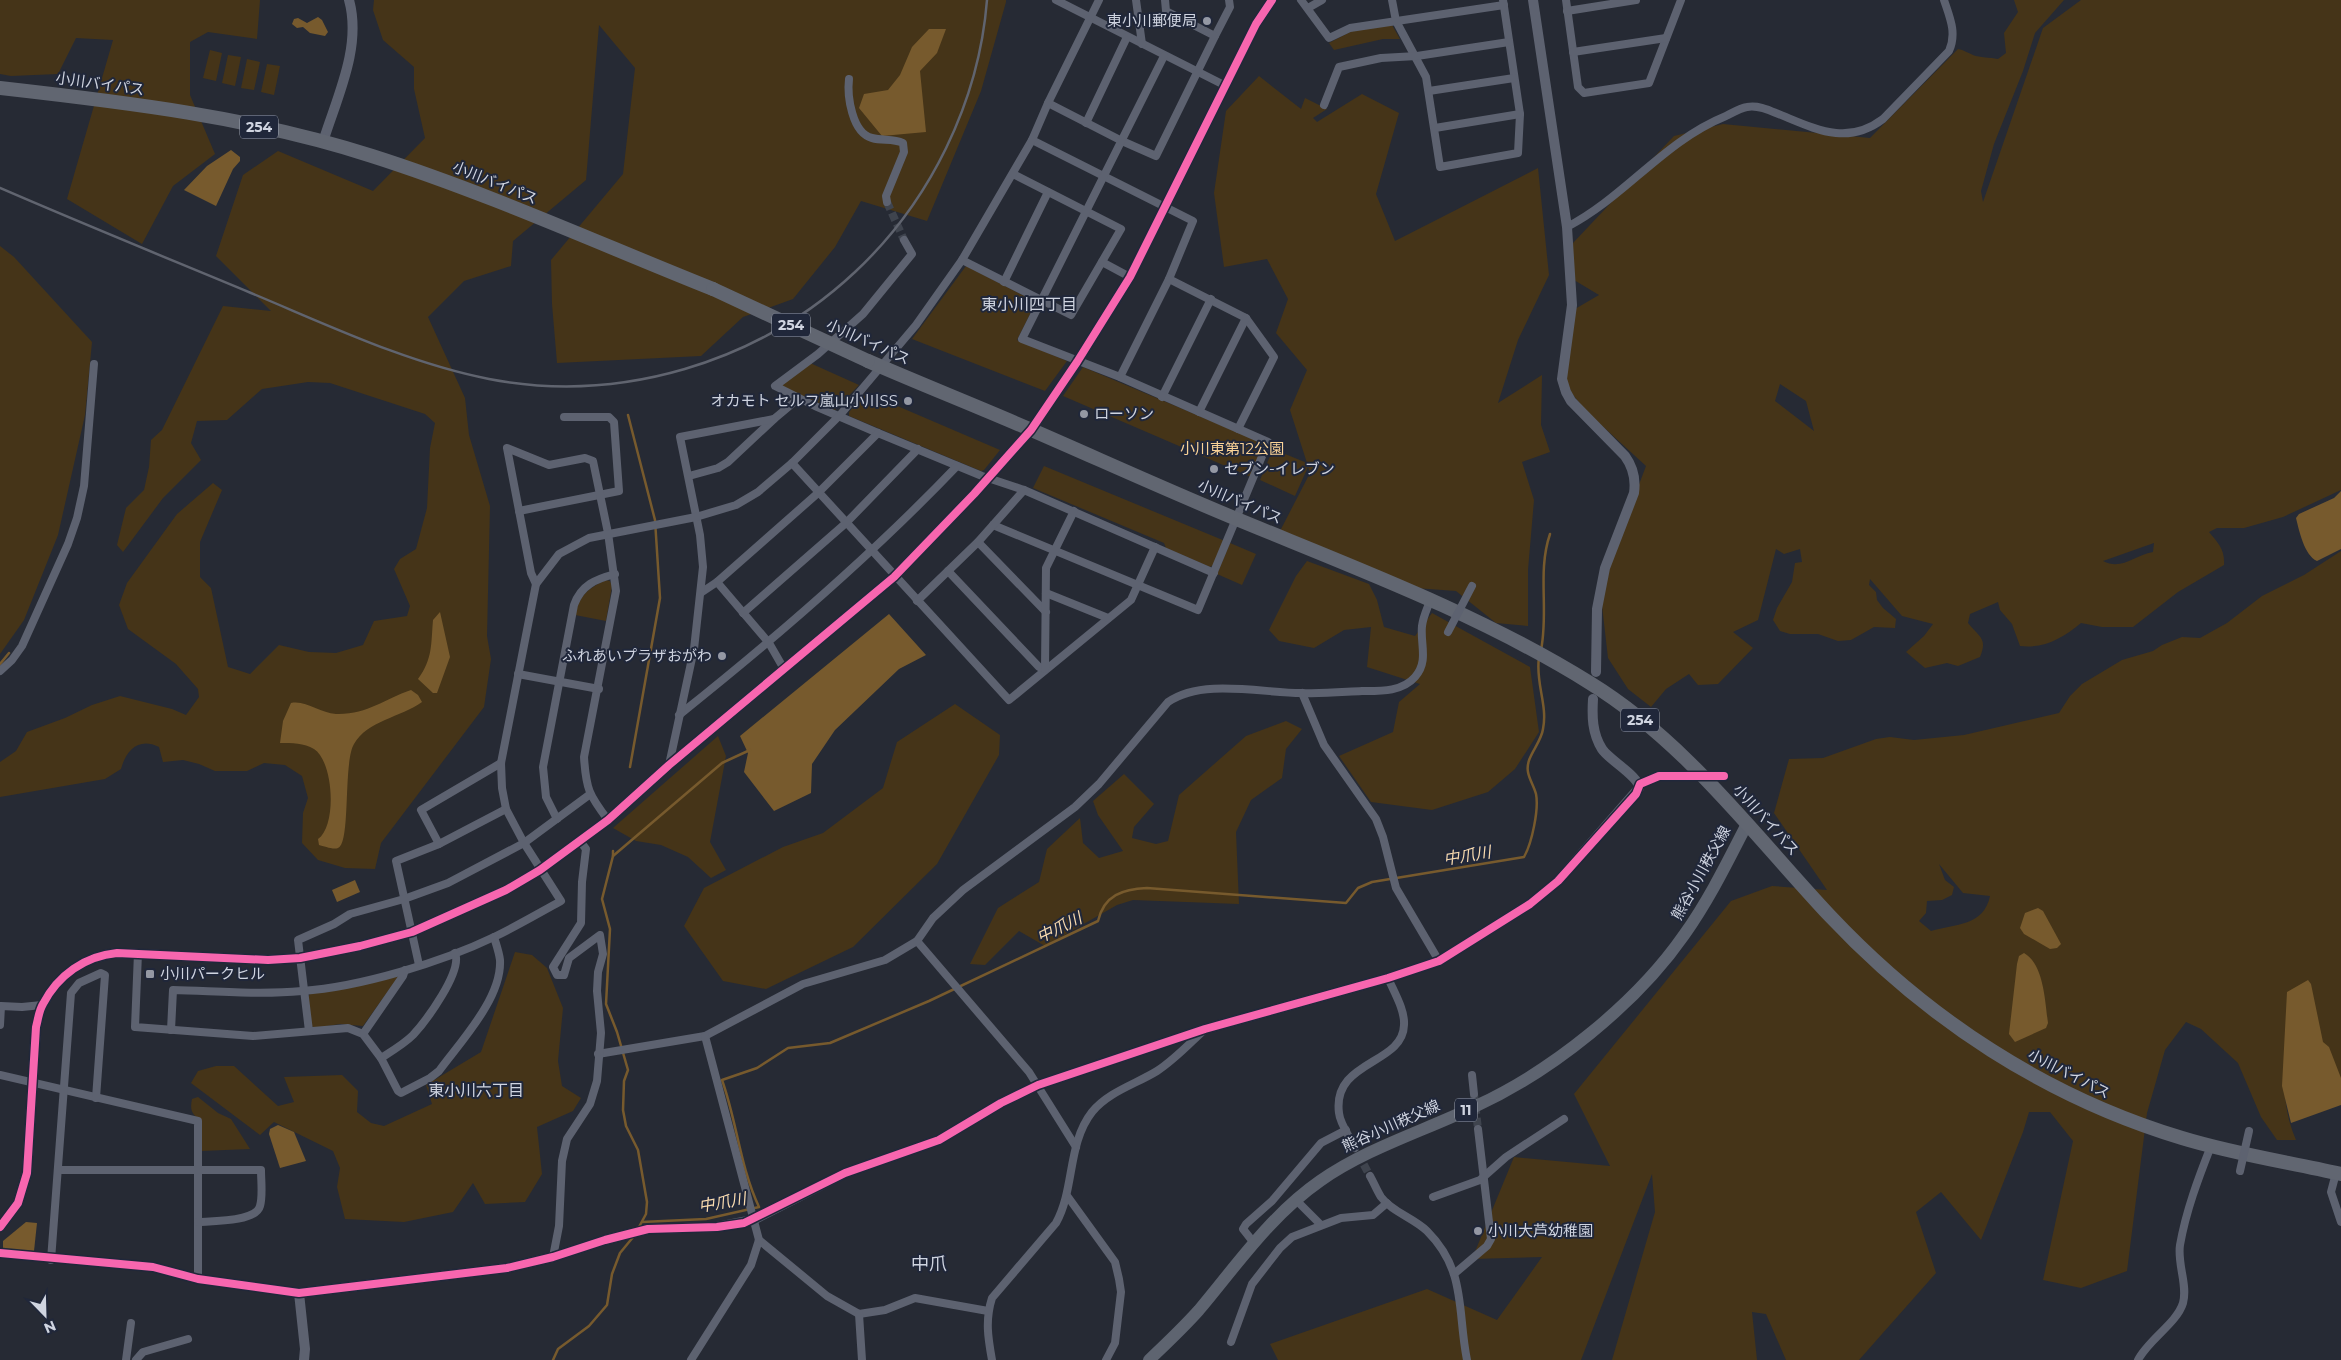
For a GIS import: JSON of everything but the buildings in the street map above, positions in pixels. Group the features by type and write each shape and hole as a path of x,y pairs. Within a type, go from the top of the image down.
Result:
{"highway":[{"name":"小川バイパス","path":"0,88 183,113 245,124 370,155 433,177 713,289 868,361 1430,601 1500,634 1594,685 1651,729 1716,789 1864,950 1946,1020 2022,1070 2085,1103 2149,1128 2211,1146 2339,1174"}],"main road":[{"name":"熊谷小川秩父線","path":"1149,1360 1197,1312 1254,1244 1296,1200 1343,1166 1477,1106 1532,1075 1592,1031 1645,982 1684,936 1715,886 1747,824"}],"street":[{"path":"323,142 353,44 354,20 350,0"},
{"path":"1056,0 1226,86"},
{"path":"171,1030 173,990 262,993 304,991 405,970 494,937 561,901 540,870 506,809 501,763 536,584 559,554 588,538 696,516 736,505 758,492 792,463 840,415 916,325 962,260 1032,140 1048,103 1099,0"},
{"path":"1136,0 1142,44"},
{"path":"1165,0 1166,11 1215,36"},
{"path":"1048,103 1122,141 1156,156 1230,7 1229,0"},
{"path":"0,1227 18,1203 27,1173 36,1027 42,1004 60,981 84,962 99,955 138,953 268,960 300,958 360,946 412,932 506,890 540,870 608,820 669,765 894,577 1031,430 1077,362 1130,277 1260,17 1272,0"},
{"path":"1301,0 1329,38 1350,28 1396,21 1504,3 1520,114 1518,153 1440,167 1426,77 1417,56 1396,21 1392,0"},
{"path":"1308,8 1322,0"},
{"path":"1533,0 1567,227 1572,305 1562,378 1571,401 1631,464 1635,483 1634,493 1605,568 1601,586 1598,609 1596,672"},
{"path":"1566,0 1578,87 1584,93 1649,83 1681,0"},
{"path":"1567,10 1632,0"},
{"path":"1567,227 1588,216 1681,139 1706,124 1747,107 1762,107 1817,129 1842,135 1854,134 1872,127 1883,119 1950,51 1953,43 1953,26 1944,0"},
{"path":"1086,122 1127,37"},
{"path":"1573,52 1666,38"},
{"path":"1324,105 1339,67 1381,58 1417,56 1509,42"},
{"path":"993,525 1198,610 1268,442 1120,377 1077,362 1022,339 1164,56"},
{"path":"1429,91 1514,78"},
{"path":"849,79 851,109 856,123 865,135 872,138 898,140 904,143 904,152 886,196 887,202"},
{"path":"1435,128 1520,114"},
{"path":"1032,140 1193,220 1169,279 1120,377"},
{"path":"962,260 1071,315 1121,229 1013,174"},
{"path":"1004,282 1048,192"},
{"path":"904,240 912,254 863,314 818,354 775,386 878,433 957,466 1024,490 1214,573"},
{"path":"1102,262 1130,277"},
{"path":"1169,279 1246,318 1274,357 1238,429"},
{"path":"1162,397 1211,299"},
{"path":"1199,412 1246,318"},
{"path":"0,671 12,660 22,646 68,544 77,518 84,486 94,364"},
{"path":"689,476 718,468 728,462 799,398"},
{"path":"519,511 619,491 614,422 609,417 564,416"},
{"path":"669,765 694,649 702,592 703,567 689,476 680,437 774,419"},
{"path":"702,592 717,582 818,493 878,433"},
{"path":"536,584 531,573 507,448 549,465 586,458 593,461 608,534 616,591 584,757 585,778 589,795 608,820"},
{"path":"743,613 846,523 918,449"},
{"path":"792,463 1008,700 1131,600 1155,547"},
{"path":"679,715 769,643 872,551 957,466"},
{"path":"917,601 978,542 1024,490"},
{"path":"1045,669 1046,568 1074,512"},
{"path":"978,542 1046,612"},
{"path":"948,570 1039,667 1045,669"},
{"path":"557,819 546,797 543,767 558,682 577,595 586,585 615,574"},
{"path":"717,582 769,643 784,669"},
{"path":"1448,632 1472,586"},
{"path":"1046,593 1108,618"},
{"path":"598,1054 704,1036 803,984 885,960 917,941 933,918 964,890 1075,807 1099,784 1168,702 1177,695 1201,689 1302,694 1396,689 1409,682 1416,676 1422,666 1424,656 1422,623 1430,601"},
{"path":"518,674 598,690"},
{"path":"1302,694 1324,745 1376,819 1383,837 1396,888 1439,961"},
{"path":"1593,699 1593,726 1601,748 1608,757 1640,784"},
{"path":"439,844 421,810 501,763"},
{"path":"0,1254 51,1260 153,1267 198,1279 298,1293 507,1268 553,1257 605,1240 648,1229 717,1227 753,1220 845,1173 940,1140 1001,1103 1038,1086 1205,1029 1388,978 1439,961 1530,904 1558,881 1636,794 1640,784 1659,776 1682,776"},
{"path":"309,1031 298,940 334,924 350,914 404,899 448,883 524,843 589,795"},
{"path":"419,965 396,861 439,844 506,809"},
{"path":"553,1257 559,1226 562,1161 567,1139 590,1104 597,1081 601,1033 596,991 598,972 604,954 600,935 569,958 564,975 557,975 553,967 581,923 582,882 586,849 580,841"},
{"path":"138,953 135,1027 253,1036 334,1027 348,1028 363,1034 401,1093 430,1078 439,1071 492,996 498,979 500,960 494,937"},
{"path":"917,941 1038,1086 1076,1147"},
{"path":"380,1058 414,1034 453,977 457,958 455,953"},
{"path":"363,1034 403,976 405,970"},
{"path":"51,1260 71,993 79,984 94,974 101,973 105,976 96,1098"},
{"path":"1355,1148 1339,1112 1340,1094 1344,1084 1363,1066 1379,1058 1402,1035 1404,1025 1402,1014 1388,978"},
{"path":"0,1026 1,1006 22,1007 42,1004"},
{"path":"992,1360 987,1327 988,1311 997,1290 1056,1223 1068,1197 1076,1147 1092,1112 1106,1099 1156,1071 1178,1055 1205,1029"},
{"path":"704,1036 759,1240 827,1296 858,1314 885,1310 916,1298 988,1311"},
{"path":"0,1075 198,1121 198,1279"},
{"path":"1472,1075 1474,1094"},
{"path":"1433,1197 1473,1183 1506,1157 1564,1119"},
{"path":"1454,1274 1487,1246 1491,1239 1478,1129"},
{"path":"1254,1244 1243,1229 1246,1224 1272,1201 1322,1144 1346,1130"},
{"path":"2240,1171 2248,1132"},
{"path":"2138,1360 2143,1350 2178,1313 2182,1305 2184,1296 2180,1247 2192,1194 2211,1146"},
{"path":"58,1170 261,1170 260,1206 257,1211 251,1215 230,1220 198,1222"},
{"path":"2339,1174 2331,1192 2341,1222"},
{"path":"1370,1176 1387,1204 1425,1229 1446,1254 1462,1303 1467,1360"},
{"path":"1068,1197 1115,1262 1120,1279 1122,1292 1114,1343 1106,1360"},
{"path":"1296,1200 1321,1225"},
{"path":"1231,1342 1246,1298 1257,1275 1292,1237 1341,1218 1373,1215 1387,1204"},
{"path":"691,1360 751,1265 759,1240"},
{"path":"298,1293 306,1349 304,1360"},
{"path":"858,1314 862,1360"},
{"path":"126,1360 131,1322"},
{"path":"136,1360 143,1352 188,1339"}],"green space":[{"path":"0,0 260,0 257,39 208,32 190,42 190,95 215,154 173,186 142,244 67,199 113,40 76,38 58,74 11,76 0,74"},
{"path":"374,0 1006,0 1006,2 981,91 927,221 861,201 835,247 793,299 743,317 701,356 557,363 552,304 551,260 623,174 635,68 599,25 586,180 513,241 511,266 464,281 428,317 465,398 469,435 490,506 487,636 491,659 484,707 381,843 375,869 345,868 318,860 302,843 303,813 308,798 302,776 285,765 264,763 247,771 215,771 183,760 163,762 159,747 145,744 134,747 126,756 121,769 105,779 0,797 0,762 16,751 27,732 65,718 92,705 120,696 172,709 186,715 199,697 198,689 176,664 128,629 119,605 127,583 177,514 213,483 222,490 200,542 200,577 211,588 228,667 250,674 279,645 309,652 336,653 363,645 374,621 407,616 410,606 394,569 400,559 416,549 427,508 430,448 435,423 425,414 330,383 308,382 262,389 227,420 197,421 191,443 201,460 163,498 123,552 117,545 126,508 144,490 149,467 151,440 162,430 223,306 271,311 216,256 243,175 278,151 373,191 425,138 414,89 414,67 383,40 373,10"},
{"path":"2014,0 2064,0 2035,33 2023,71 1994,144 1981,191 1983,202 2043,28 2081,0 2341,0 2341,490 2283,517 2244,528 2217,528 2209,532 2222,550 2224,565 2178,592 2133,627 2102,627 2081,623 2053,641 2037,646 2020,646 2012,624 2000,610 1998,602 1970,614 1968,623 1983,642 1982,651 1980,657 1958,666 1947,663 1925,668 1906,652 1924,636 1933,624 1902,616 1870,579 1869,585 1876,592 1877,600 1896,619 1895,628 1874,627 1851,640 1838,641 1818,634 1790,634 1780,631 1773,620 1777,608 1792,582 1795,563 1802,562 1800,549 1784,554 1776,549 1758,620 1733,632 1753,648 1718,684 1698,685 1689,674 1666,689 1651,707 1628,689 1608,658 1600,588 1646,466 1586,411 1565,385 1575,309 1599,295 1569,277 1573,243 1674,136 1723,124 1870,138 1958,49 1976,56 1998,59 2006,53 2004,33 2018,12","holes":["1780,384 1806,401 1814,431 1775,401","2154,543 2153,552 2128,561 2116,564 2103,561"]},
{"path":"1392,25 1400,39 1383,39 1334,50 1329,43 1352,31"},
{"path":"210,50 222,53 216,81 203,78"},
{"path":"228,55 241,57 235,86 222,83"},
{"path":"247,59 260,62 254,90 241,88"},
{"path":"267,64 280,66 274,95 261,92"},
{"path":"1259,76 1301,109 1305,98 1327,109 1313,118 1317,122 1362,94 1399,113 1376,194 1395,241 1538,168 1549,275 1518,340 1498,403 1542,375 1541,425 1550,452 1522,462 1534,500 1528,570 1528,626 1496,623 1456,591 1415,588 1280,531 1310,473 1308,467 1295,496 1260,480 1273,449 1307,463 1290,410 1307,370 1276,333 1288,299 1267,259 1224,267 1214,193 1226,111"},
{"path":"0,246 14,257 92,342 85,415 58,535 24,620 0,654"},
{"path":"966,266 1036,302 1017,340 1067,361 1045,391 912,339"},
{"path":"810,363 859,385 835,410 782,387 781,385"},
{"name":"小川東第12公園","path":"1083,367 1261,442 1263,446 1251,477 1063,396"},
{"path":"867,393 1000,450 984,470 981,471 849,416 849,412"},
{"path":"1044,466 1225,541 1215,564 1210,567 1166,548 1164,543 1033,488"},
{"path":"1230,543 1256,554 1242,585 1217,574"},
{"path":"2341,551 2341,1092 2290,1023 2285,1068 2285,1096 2290,1125 2296,1140 2277,1140 2261,1117 2238,1063 2201,1029 2186,1022 2165,1050 2147,1113 2127,1271 2081,1288 2043,1280 2073,1141 2050,1112 2029,1112 1981,1240 1941,1192 1916,1212 1936,1273 1859,1360 1786,1360 1766,1314 1752,1312 1757,1360 1612,1360 1655,1212 1652,1174 1581,1360 1278,1360 1270,1344 1427,1289 1497,1320 1542,1257 1472,1259 1514,1157 1610,1166 1574,1094 1731,901 1772,886 1827,890 1774,813 1789,759 1823,758 1876,739 1890,737 1914,740 1964,735 2059,713 2070,696 2082,684 2122,660 2153,651 2182,637 2200,638 2227,623 2262,596 2304,575","holes":["1939,864 1963,893 1990,896 1987,906 1982,913 1959,925 1931,931 1919,921 1926,913 1927,901 1942,900 1952,895 1954,887 1945,880"]},
{"path":"1307,561 1369,584 1377,600 1384,627 1415,636 1432,613 1530,667 1539,732 1515,769 1488,792 1432,810 1371,802 1339,756 1393,732 1399,702 1420,684 1367,667 1371,627 1344,630 1314,648 1279,641 1269,630 1296,576"},
{"path":"606,580 610,581 612,586 606,621 575,615 582,597"},
{"path":"955,704 1000,735 999,755 937,864 853,947 766,989 723,981 684,926 704,888 783,847 823,833 883,788 897,742"},
{"path":"1286,721 1302,729 1286,749 1282,778 1251,800 1236,832 1239,904 1133,900 1117,905 1045,946 1019,931 985,965 970,964 998,908 1039,882 1047,849 1080,818 1083,843 1099,858 1123,851 1098,815 1093,801 1124,774 1154,804 1134,827 1132,838 1156,844 1168,841 1179,795 1246,736"},
{"path":"718,736 726,756 710,842 726,870 711,878 688,857 661,845 636,841 613,828"},
{"path":"515,952 532,955 547,968 563,1008 558,1061 562,1086 581,1098 573,1111 537,1127 542,1174 525,1202 485,1204 473,1183 453,1212 404,1222 345,1219 337,1187 340,1168 333,1151 274,1122 260,1135 191,1083 198,1071 216,1066 234,1066 278,1106 294,1102 284,1077 342,1075 358,1091 357,1112 371,1123 384,1126 432,1104 426,1085 481,1052"},
{"path":"396,975 398,977 363,1026 340,1024 314,1028 310,1024 308,997 310,994"},
{"path":"198,1097 218,1113 231,1119 250,1149 201,1151 200,1120 195,1116 191,1108 192,1099"}],"shaded area":[{"path":"318,17 322,20 328,32 325,36 310,33 303,27 297,28 292,24 294,19 298,18 307,23"},
{"path":"929,29 946,29 937,53 920,71 926,132 882,136 859,108 864,94 888,90 900,75 912,47"},
{"path":"231,150 240,157 240,161 233,169 216,206 184,190 207,166"},
{"path":"2341,491 2341,549 2317,561 2312,558 2305,548 2296,518 2299,514 2334,498"},
{"path":"440,612 450,657 437,693 433,693 418,679 429,658 433,620"},
{"path":"889,614 926,655 899,669 835,730 812,764 811,793 774,811 744,772 748,753 740,736"},
{"path":"411,690 418,695 422,702 367,730 354,744 349,767 346,818 342,843 338,848 319,845 318,839 324,832 330,808 329,780 321,756 314,749 302,744 280,743 283,721 291,703 302,703 330,713 347,714 375,706"},
{"path":"355,880 360,892 337,902 332,890"},
{"path":"2038,908 2043,911 2061,944 2057,948 2050,949 2024,934 2020,928 2025,913"},
{"path":"2024,953 2031,958 2040,974 2048,1023 2046,1028 2015,1042 2009,1034 2017,964 2019,956"},
{"path":"2308,980 2311,984 2323,1042 2329,1047 2341,1078 2341,1105 2291,1123 2282,1086 2287,992"},
{"path":"278,1125 294,1132 306,1161 280,1168 269,1134 270,1129"},
{"path":"26,1222 37,1223 34,1251 3,1249 3,1241"}],"waterway":[{"path":"628,415 655,520 660,598 630,767"},
{"name":"中爪川","path":"1541,650 1544,621 1544,563 1550,534"},
{"path":"0,664 9,653"},
{"name":"中爪川","path":"642,1222 706,1219 759,1207 747,1176 722,1080 757,1068 788,1048 830,1043 929,1001 1098,921 1101,912 1110,899 1123,892 1147,888 1346,903 1358,888 1372,882 1524,857 1532,835 1537,808 1536,794 1529,775 1528,766 1542,735 1544,720 1538,667 1539,658"},
{"path":"613,856 722,763 750,750"},
{"path":"613,851 602,899 610,929 606,1004 617,1032 628,1070 624,1081 623,1110 626,1126 638,1150 647,1202 646,1214 639,1227"},
{"name":"中爪川","path":"553,1360 558,1349 589,1326 607,1305 612,1274 620,1253 634,1236"}],"tunnel":[{"path":"887,202 904,240"},
{"path":"1682,776 1724,776"},
{"path":"1474,1094 1478,1129"},
{"path":"1358,1154 1370,1176"}],"railway":[{"path":"0,188 368,342 428,363 489,379 538,385 588,386 637,380 685,369 731,352 775,331 817,304 855,272 882,244 928,182 946,148 974,76 987,0"}],"cycle path":[{"path":"0,1227 18,1203 27,1173 36,1027 40,1012 56,984 74,969 94,958 117,953 268,960 300,958 360,946 412,932 506,890 540,870 608,820 669,765 894,577 974,494 1031,430 1077,362 1130,277 1256,24 1272,0"},
{"path":"0,1253 153,1267 198,1279 299,1293 507,1268 553,1257 605,1240 648,1229 717,1227 744,1223 845,1173 939,1140 1001,1103 1038,1085 1205,1029 1388,978 1439,961 1530,904 1558,881 1636,794 1640,784 1659,776 1724,776"}],"place":[{"name":"東小川郵便局","path":"1207,21"},
{"name":"オカモト セルフ嵐山小川SS","path":"908,401"},
{"name":"ローソン","path":"1084,414"},
{"name":"セブン-イレブン","path":"1214,469"},
{"name":"ふれあいプラザおがわ","path":"722,656"},
{"name":"小川パークヒル","path":"150,974"},
{"name":"小川大芦幼稚園","path":"1478,1231"}],"district":[{"name":"東小川四丁目","path":"1029,304"},
{"name":"東小川六丁目","path":"476,1090"},
{"name":"中爪","path":"929,1264"}]}
